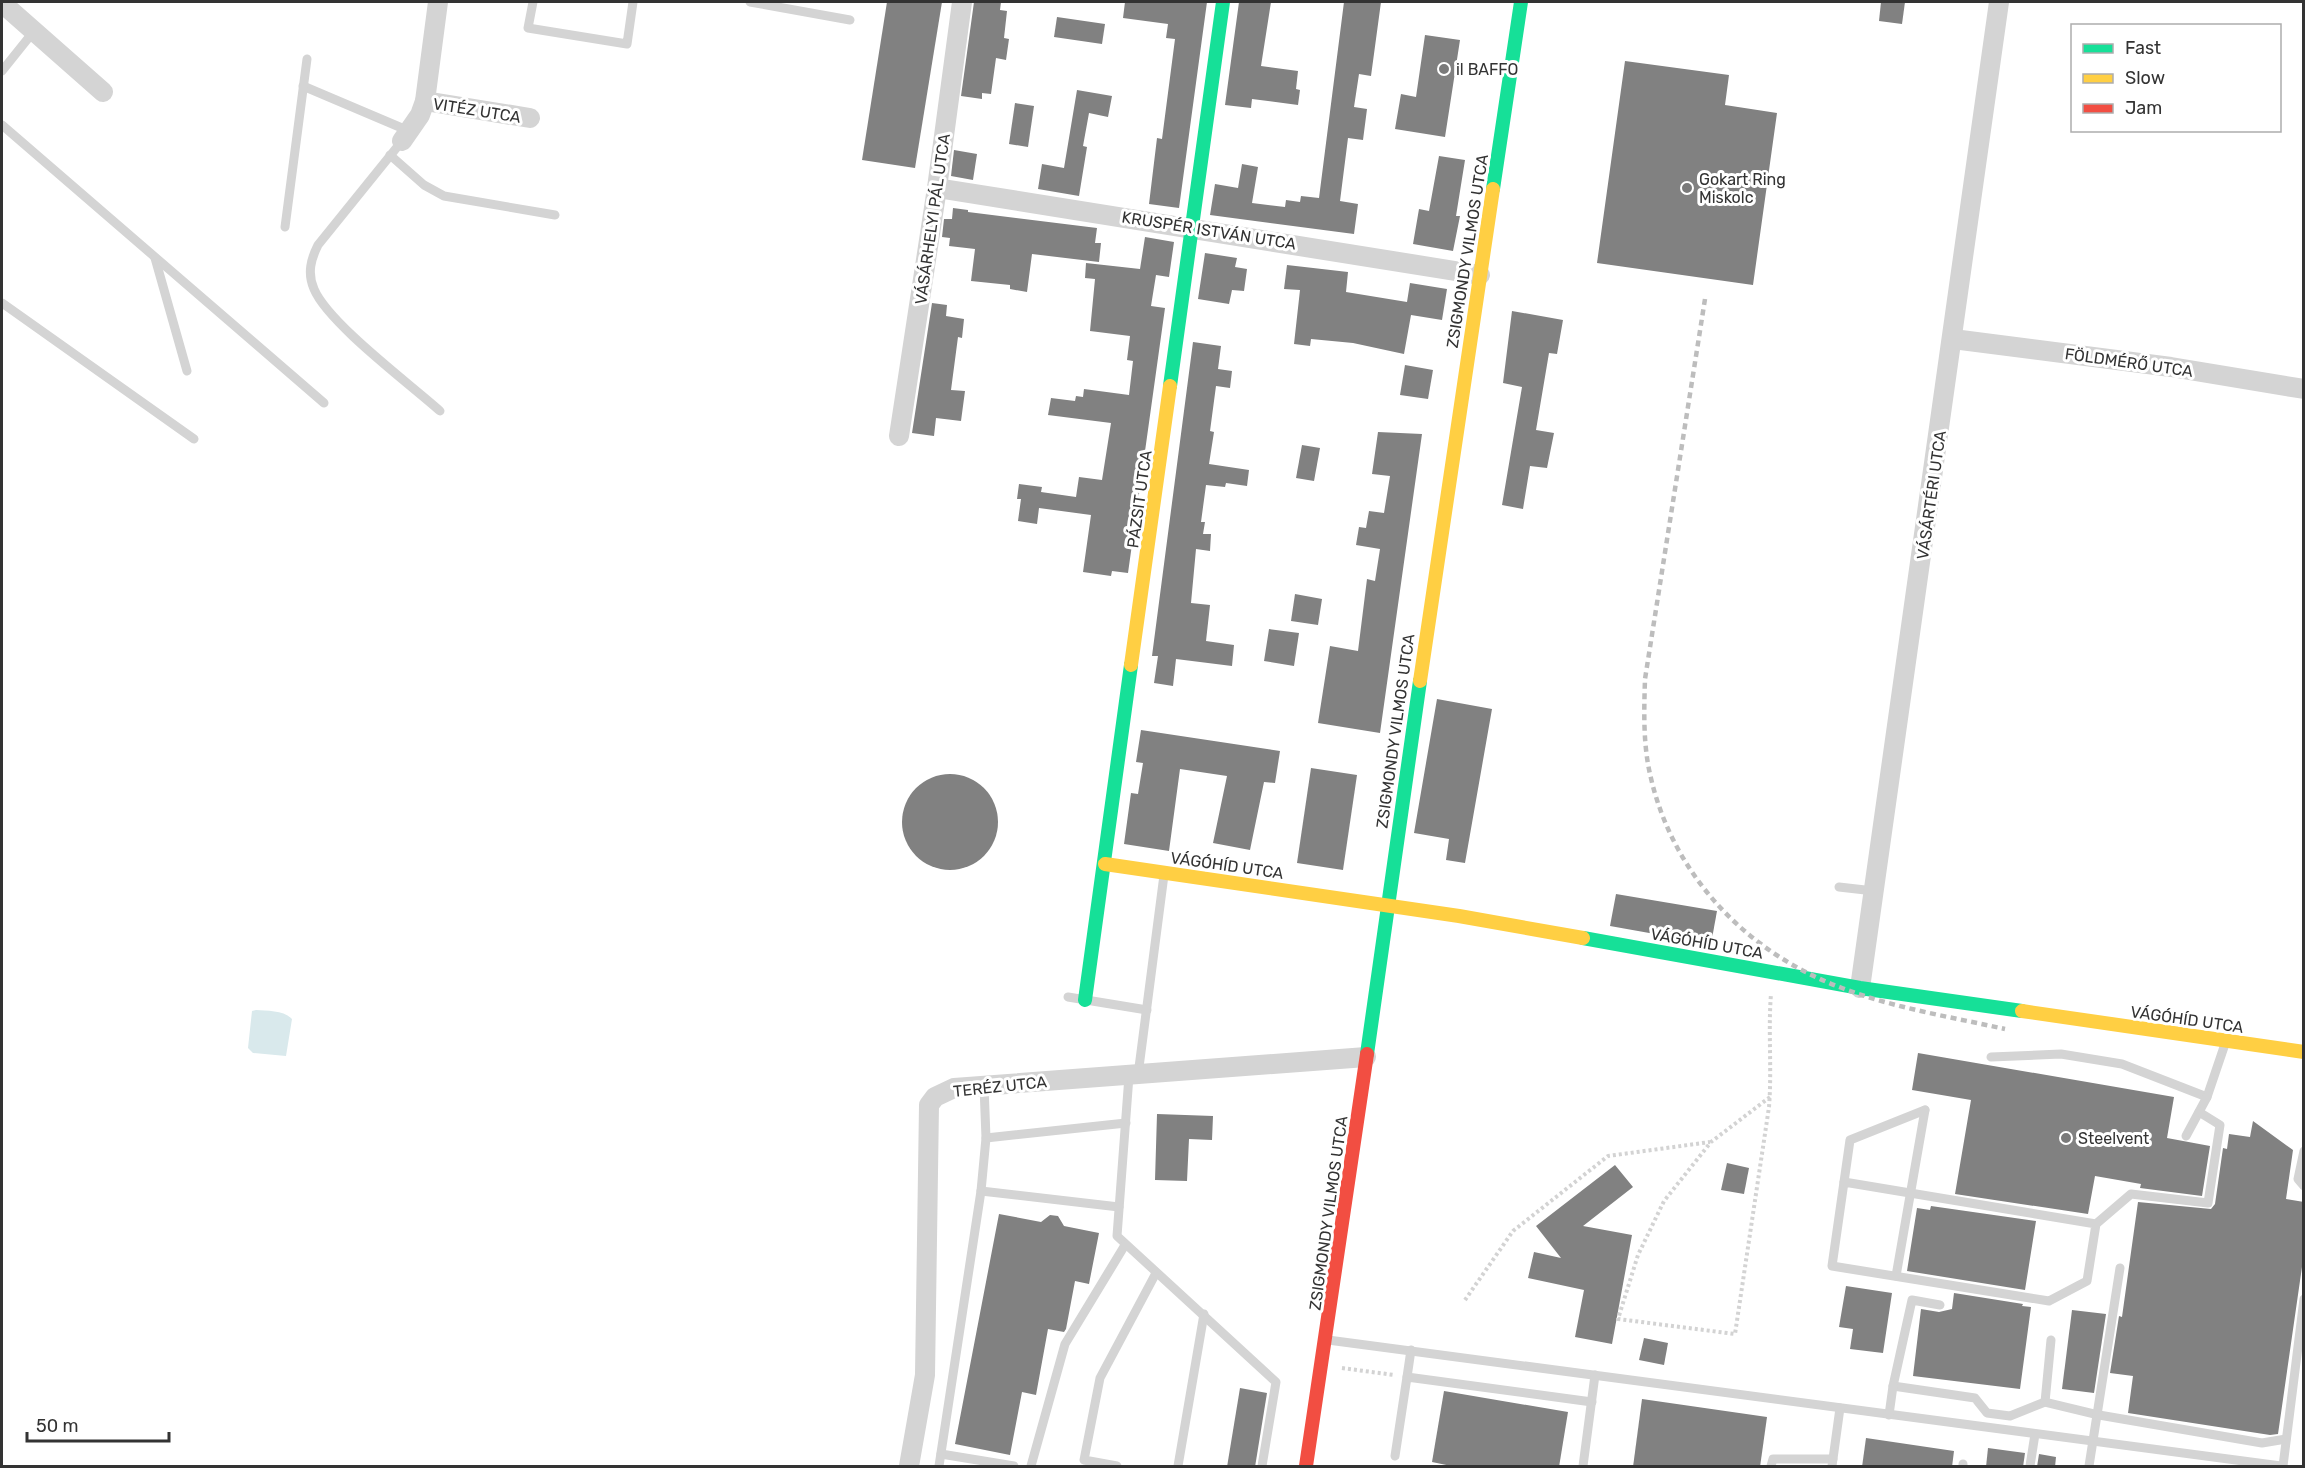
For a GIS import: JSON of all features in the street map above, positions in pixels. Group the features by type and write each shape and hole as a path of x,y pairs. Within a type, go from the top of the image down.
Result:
{"street":[{"name":"VITÉZ UTCA","path":"401,143 425,101 438,2"},
{"name":"VÁSÁRHELYI PÁL UTCA","path":"899,436 937,188 962,2"},
{"name":"PÁZSIT UTCA","path":"1085,1000 1224,2"},
{"name":"ZSIGMONDY VILMOS UTCA","path":"1306,1467 1366,1058 1386,904 1521,2"},
{"name":"VÁSÁRTÉRI UTCA","path":"1860,988 1999,2"},
{"path":"2,3 103,92"},
{"name":"VITÉZ UTCA","path":"425,101 530,118"},
{"name":"KRUSPÉR ISTVÁN UTCA","path":"937,188 1192,227 1480,275"},
{"name":"FÖLDMÉRŐ UTCA","path":"1953,339 2171,367 2304,389"},
{"name":"VÁGÓHÍD UTCA","path":"1105,864 1386,904 1860,988 2304,1052"},
{"name":"TERÉZ UTCA","path":"909,1467 925,1375 929,1105 934,1097 954,1088 1366,1058"}],"lane":[{"path":"533,2 528,28 627,44 633,2"},
{"path":"750,2 850,20"},
{"path":"2,71 34,31"},
{"path":"285,227 307,58"},
{"path":"303,86 401,143 424,185 444,196 555,215"},
{"path":"2,125 324,403"},
{"path":"401,143 318,245 311,258 310,276 314,289 336,319 440,411"},
{"path":"155,257 187,371"},
{"path":"2,303 194,439"},
{"path":"1164,872 1147,1010 1126,1123 1117,1236 1276,1382 1262,1467"},
{"path":"1839,886 1874,891"},
{"path":"1068,997 1147,1010"},
{"path":"2186,1136 2207,1097 2226,1041"},
{"path":"1991,1057 2061,1054 2122,1064 2207,1097"},
{"path":"939,1467 981,1191 986,1138 984,1086"},
{"path":"1896,1276 1925,1110 1851,1140 1832,1266 2049,1301 2087,1281 2096,1224 2131,1194 2208,1203 2220,1125 2199,1113"},
{"path":"986,1138 1126,1123"},
{"path":"2304,1151 2298,1179 2304,1186"},
{"path":"1844,1182 2096,1224"},
{"path":"981,1191 1119,1207"},
{"path":"1031,1467 1065,1344 1125,1245"},
{"path":"2089,1467 2095,1442 2120,1268"},
{"path":"1117,1467 1084,1460 1100,1378 1156,1273"},
{"path":"1325,1340 2095,1442 2212,1462 2282,1467 2304,1299"},
{"path":"1889,1415 1912,1300 1940,1305"},
{"path":"1178,1467 1204,1314"},
{"path":"2045,1402 2051,1340"},
{"path":"1395,1456 1411,1350"},
{"path":"1584,1467 1595,1375"},
{"path":"1407,1377 1592,1402"},
{"path":"1893,1386 1974,1398 1987,1413 2010,1416 2045,1402 2099,1415 2262,1443 2286,1439"},
{"path":"2292,1389 2304,1390"},
{"path":"1771,1467 1773,1459 1832,1463 1840,1408"},
{"path":"2030,1467 2035,1434"},
{"path":"941,1455 1014,1467"}],"path":[{"path":"1770,1097 1711,1142 1664,1201 1638,1255 1618,1319 1735,1334 1770,1097 1773,972"},
{"path":"1465,1300 1513,1232 1608,1156 1711,1142"},
{"path":"1321,1365 1407,1377"}],"shaded area":[{"path":"252,1011 280,1012 292,1019 286,1056 253,1053 248,1048"}],"building":[{"path":"887,2 942,2 915,168 862,160"},
{"path":"974,2 1001,2 1000,10 1007,11 1004,38 1009,39 1006,60 996,58 991,94 982,93 982,99 961,96"},
{"path":"1125,2 1207,2 1179,208 1149,204 1157,138 1162,139 1175,39 1166,38 1168,24 1123,18"},
{"path":"1239,2 1271,2 1261,66 1298,71 1296,89 1300,90 1298,105 1252,99 1251,108 1225,105"},
{"path":"1344,2 1381,2 1371,76 1359,74 1354,107 1367,109 1363,140 1348,138 1340,201 1358,204 1354,234 1210,215 1215,184 1238,188 1242,164 1258,167 1252,203 1285,207 1286,200 1300,202 1301,196 1319,198"},
{"path":"1881,2 1905,2 1902,24 1879,21"},
{"path":"1057,17 1105,24 1102,44 1054,37"},
{"path":"1425,35 1460,40 1445,137 1395,129 1401,94 1416,97"},
{"name":"Gokart Ring Miskolc","path":"1625,61 1729,75 1725,105 1777,113 1753,285 1597,263"},
{"path":"1077,90 1112,96 1108,117 1089,113 1083,146 1087,147 1079,196 1038,189 1042,164 1064,168"},
{"path":"1015,103 1034,106 1028,147 1009,144"},
{"path":"954,150 977,154 973,180 951,176"},
{"path":"1439,156 1465,160 1456,216 1460,216 1453,251 1413,244 1419,209 1429,211"},
{"path":"953,208 968,210 968,212 1097,228 1095,243 1101,243 1099,262 1032,254 1027,292 1010,289 1010,285 971,281 975,249 949,246 950,238 942,237 944,219 952,219"},
{"path":"1145,237 1174,242 1169,277 1156,275 1151,306 1165,308 1128,573 1112,571 1111,576 1083,572 1091,515 1039,508 1037,524 1018,521 1021,499 1017,499 1019,484 1042,487 1041,492 1076,497 1079,477 1102,480 1111,423 1048,415 1051,398 1075,401 1076,396 1083,397 1084,389 1129,395 1133,361 1127,360 1130,336 1090,331 1095,279 1085,278 1086,263 1140,269"},
{"path":"1205,253 1237,258 1235,267 1247,269 1244,291 1232,290 1229,304 1198,299"},
{"path":"1287,265 1348,272 1346,292 1407,302 1410,283 1447,289 1442,320 1411,315 1404,354 1353,343 1311,339 1310,346 1294,344 1300,290 1284,289"},
{"path":"932,303 947,305 946,316 964,319 962,338 958,337 951,390 965,391 961,421 936,418 934,436 912,433"},
{"path":"1512,311 1563,320 1557,354 1549,353 1536,430 1554,433 1547,468 1530,466 1523,509 1502,505 1522,387 1503,383"},
{"path":"1193,342 1221,346 1218,369 1232,371 1230,388 1216,386 1210,431 1214,432 1209,464 1249,470 1247,486 1226,483 1225,487 1206,485 1201,522 1205,522 1203,534 1211,534 1210,551 1196,549 1191,603 1210,605 1206,641 1234,645 1232,666 1176,659 1173,686 1154,683 1158,656 1152,656"},
{"path":"1405,365 1433,370 1428,399 1400,395"},
{"path":"1378,432 1422,434 1380,733 1318,723 1330,646 1358,651 1367,579 1375,581 1380,549 1356,545 1359,527 1366,528 1369,511 1384,513 1390,476 1372,474"},
{"path":"1302,445 1320,448 1314,481 1296,478"},
{"path":"1295,594 1322,599 1318,625 1291,621"},
{"path":"1269,629 1299,633 1294,666 1264,661"},
{"path":"1437,699 1492,709 1465,863 1446,860 1449,839 1414,833"},
{"path":"1141,730 1280,751 1275,783 1264,782 1250,850 1213,843 1227,776 1180,769 1169,851 1124,844 1131,793 1138,794 1143,763 1136,762"},
{"path":"1311,768 1357,775 1343,870 1297,863"},
{"path":"950,774 968,778 984,788 994,804 998,822 994,840 984,856 968,866 950,870 932,866 916,856 906,840 902,822 906,804 916,788 932,778"},
{"path":"1616,894 1717,911 1711,944 1610,926"},
{"name":"Steelvent","path":"1918,1053 2174,1097 2167,1138 2210,1146 2202,1196 2140,1188 2141,1184 2095,1176 2088,1214 1955,1194 1971,1100 1912,1090"},
{"path":"1157,1114 1213,1116 1212,1140 1189,1139 1187,1181 1155,1180"},
{"path":"2253,1121 2293,1150 2286,1199 2304,1202 2304,1253 2278,1434 2270,1435 2128,1413 2133,1376 2110,1373 2119,1316 2122,1317 2138,1202 2211,1209 2215,1204 2223,1148 2227,1149 2229,1134 2250,1137"},
{"path":"1727,1163 1749,1168 1744,1194 1721,1190"},
{"path":"1615,1165 1633,1187 1583,1226 1632,1235 1612,1344 1575,1337 1584,1290 1528,1278 1534,1252 1561,1258 1536,1226"},
{"path":"1931,1206 2036,1221 2025,1290 1907,1271 1917,1208 1930,1210"},
{"path":"999,1214 1041,1222 1050,1215 1058,1216 1064,1226 1099,1233 1089,1284 1075,1281 1066,1329 1064,1332 1048,1329 1036,1395 1022,1392 1010,1455 955,1444"},
{"path":"1846,1286 1892,1293 1883,1353 1850,1349 1853,1329 1839,1327"},
{"path":"1954,1293 2031,1307 2020,1389 1913,1376 1921,1309 1939,1312 1952,1309"},
{"path":"2072,1310 2106,1314 2094,1393 2062,1389"},
{"path":"1644,1338 1668,1343 1664,1365 1639,1360"},
{"path":"1240,1388 1267,1393 1255,1467 1227,1467"},
{"path":"1444,1391 1568,1412 1559,1467 1456,1467 1432,1462"},
{"path":"1642,1399 1767,1417 1760,1467 1633,1467"},
{"path":"1866,1438 1954,1451 1952,1467 1862,1467"},
{"path":"1988,1448 2025,1453 2023,1467 1986,1467"},
{"path":"2039,1454 2056,1457 2055,1467 2037,1467"}],"railway":[{"path":"1705,299 1645,679 1646,751 1661,811 1676,845 1695,877 1745,932 1775,954 1807,973 1862,995 2005,1029"}],"traffic: fast":[{"path":"1170,386 1223,2"},
{"path":"1493,189 1521,2"},
{"path":"1085,1000 1131,665"},
{"path":"1367,1054 1420,681"},
{"path":"1583,938 1860,988 2022,1011"}],"traffic: slow":[{"path":"1420,681 1493,189"},
{"path":"1131,665 1170,386"},
{"path":"1105,864 1459,916 1583,938"},
{"path":"2022,1011 2304,1052"}],"traffic: jam":[{"path":"1306,1466 1367,1054"}],"place":[{"name":"il BAFFO","path":"1444,69"},
{"name":"Gokart Ring Miskolc","path":"1687,188"},
{"name":"Steelvent","path":"2066,1138"}]}
